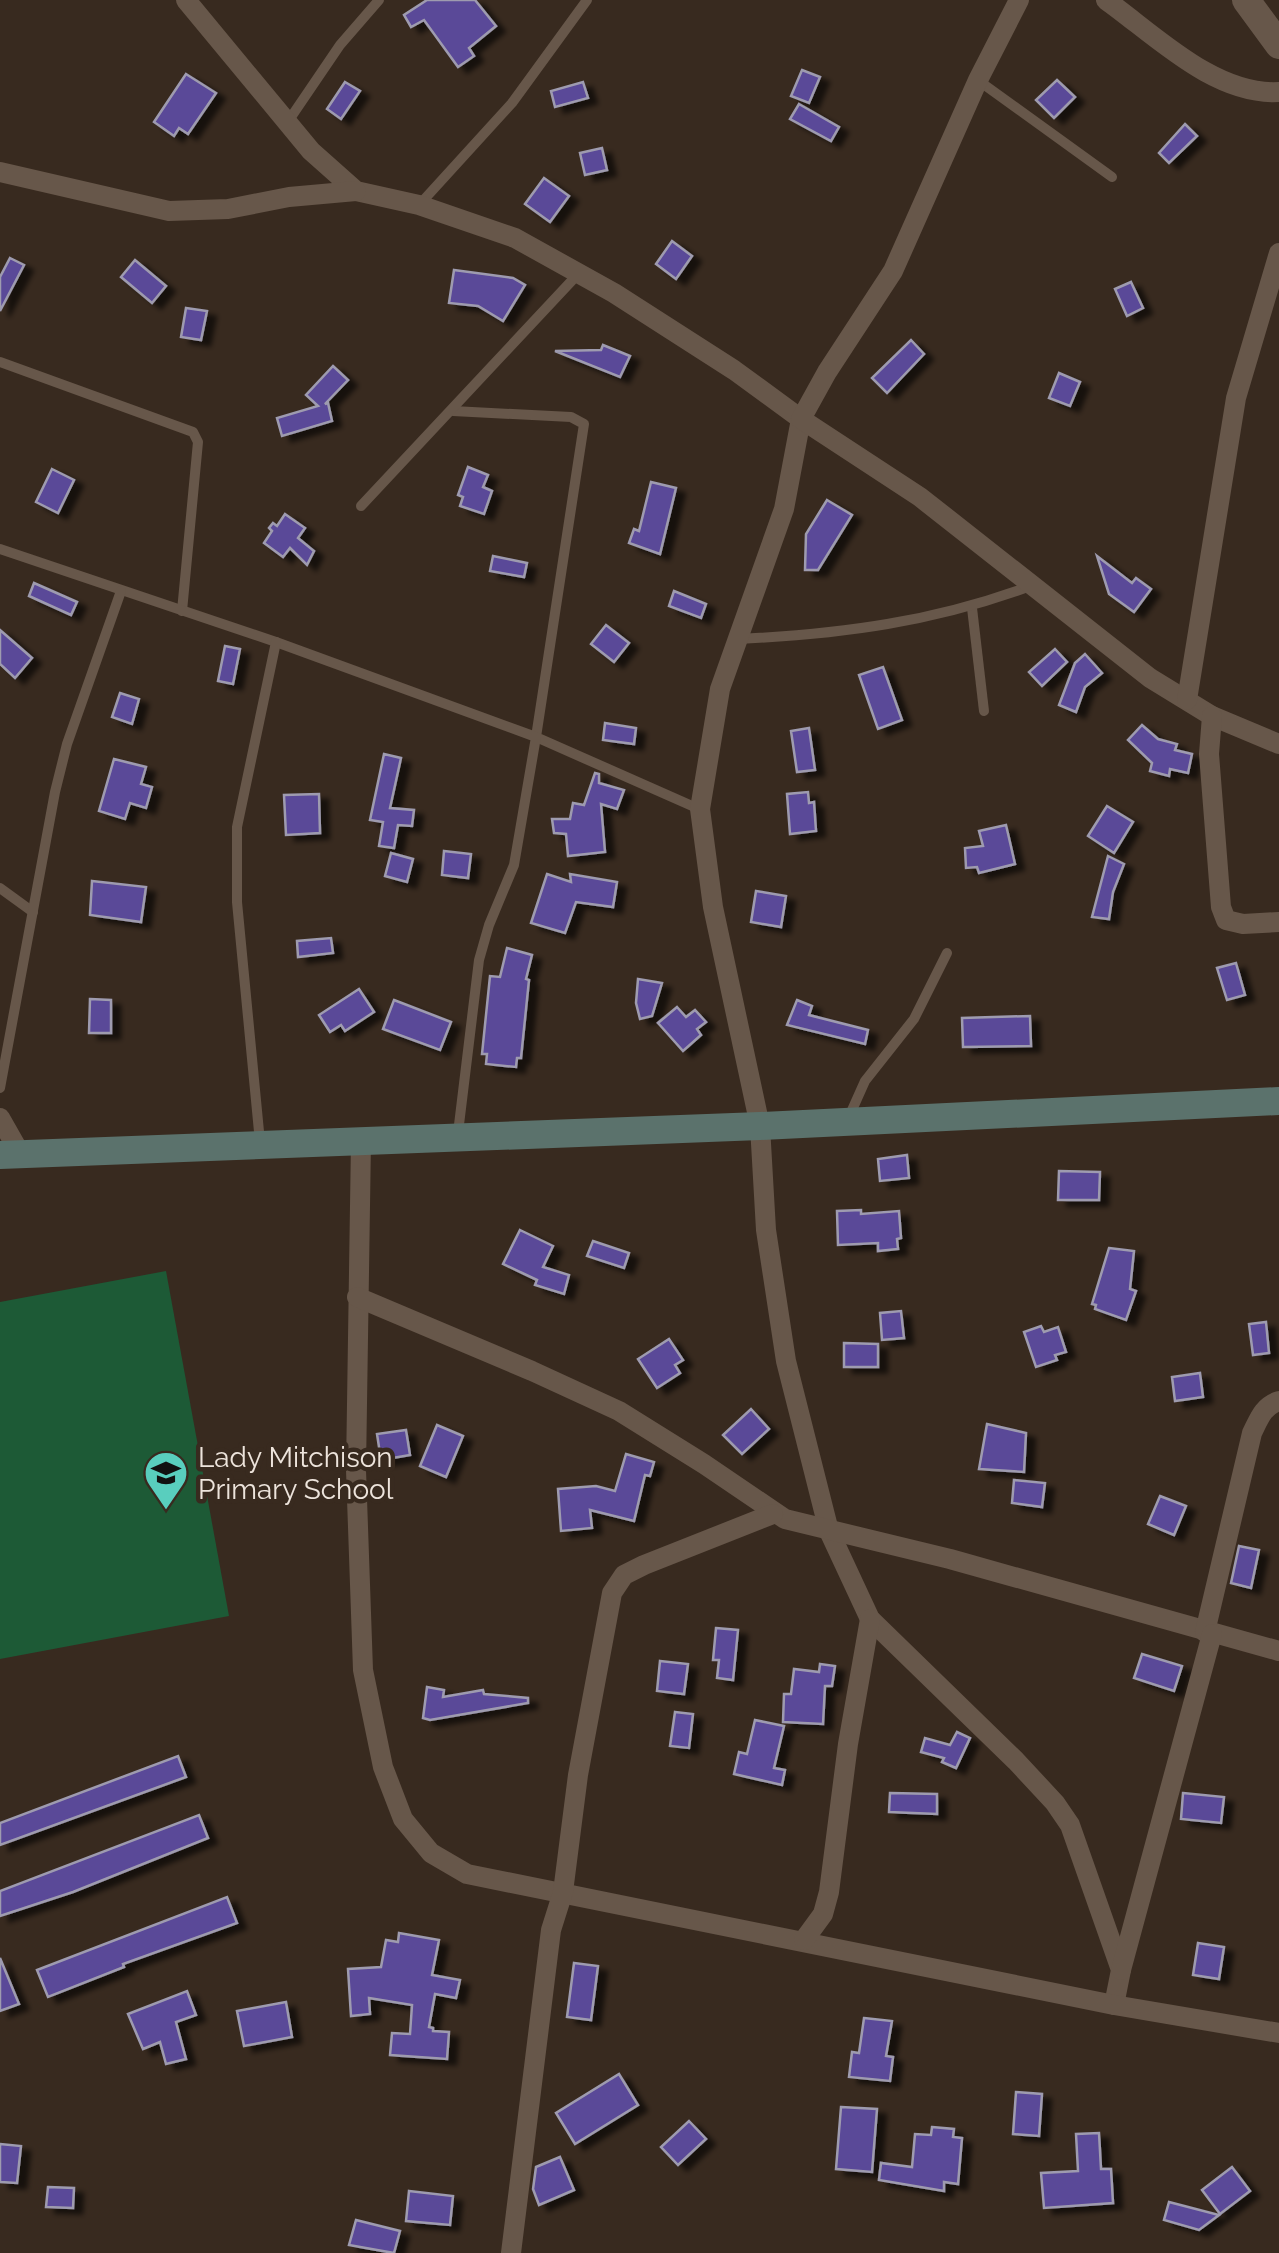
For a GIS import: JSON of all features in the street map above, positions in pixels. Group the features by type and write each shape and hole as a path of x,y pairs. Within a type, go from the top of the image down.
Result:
{"main road":[{"path":"10,1155 1279,1101"}],"street":[{"path":"186,0 286,124 356,191"},
{"path":"1019,0 978,80 893,271 801,420 784,509 715,710 700,809 713,907 760,1126 776,1313 829,1531 870,1619 1055,1803 1070,1826 1120,1970"},
{"path":"1106,0 1198,66 1238,87 1279,92"},
{"path":"1246,0 1277,40"},
{"path":"0,172 170,210 228,209 289,197 356,191 419,205 515,238 580,272 734,370 801,420 920,497 1150,678 1212,716 1279,744"},
{"path":"1187,700 1236,398 1279,253"},
{"path":"1212,716 1209,754 1226,920 1243,924 1279,922"},
{"path":"0,1118 10,1155"},
{"path":"361,1140 356,1470 363,1670 383,1767 402,1819 430,1853 467,1874 1114,2005 1279,2033"},
{"path":"357,1297 618,1411 704,1464 773,1514 950,1559 1279,1652"},
{"path":"1114,2005 1208,1633 1252,1433 1262,1412 1279,1402"},
{"path":"511,2253 551,1930 564,1892 578,1775 612,1592 617,1582 644,1565 773,1514"},
{"path":"804,1940 823,1914 829,1892 848,1744 870,1619"}],"lane":[{"path":"286,124 340,45 378,0"},
{"path":"419,205 512,103 587,0"},
{"path":"978,80 1112,177"},
{"path":"361,506 580,272"},
{"path":"0,362 193,432 198,442 182,610"},
{"path":"453,411 571,417 584,424 514,865 479,960 458,1136"},
{"path":"0,549 276,642 536,737 700,809"},
{"path":"737,640 841,633 972,608 1033,585"},
{"path":"0,1088 44,842 67,744 121,591"},
{"path":"972,608 984,711"},
{"path":"260,1146 237,902 237,841 276,642"},
{"path":"0,888 33,912"},
{"path":"848,1120 864,1081 914,1019 947,953"}],"green space":[{"path":"166,1271 229,1616 0,1659 0,1302"}],"building":[{"path":"427,0 475,0 496,26 469,48 474,56 458,67 424,20 411,27 404,15"},
{"path":"802,70 820,77 809,103 791,96"},
{"path":"186,74 216,93 188,134 179,128 174,136 154,122"},
{"path":"1057,80 1075,97 1054,118 1036,100"},
{"path":"345,82 360,91 341,119 327,109"},
{"path":"583,82 588,98 555,107 551,91"},
{"path":"799,104 839,127 831,141 790,119"},
{"path":"1185,124 1197,136 1169,163 1159,153"},
{"path":"602,148 607,170 585,175 580,153"},
{"path":"544,178 569,196 550,222 525,204"},
{"path":"672,241 692,256 676,279 656,264"},
{"path":"10,258 24,265 0,311 0,277"},
{"path":"135,260 166,286 152,303 121,277"},
{"path":"454,270 513,278 525,285 503,321 478,306 449,303"},
{"path":"1131,282 1143,308 1127,316 1115,289"},
{"path":"186,308 207,311 201,340 181,337"},
{"path":"911,340 924,354 887,393 872,378"},
{"path":"603,345 630,356 620,377 555,351 601,350"},
{"path":"333,366 348,380 325,404 328,403 332,421 282,436 277,418 318,406 306,395"},
{"path":"1059,373 1080,382 1070,406 1049,398"},
{"path":"468,467 488,475 483,487 492,491 484,514 460,506 463,497 458,495"},
{"path":"52,469 74,480 58,513 36,502"},
{"path":"651,482 676,488 660,554 629,543 634,529 639,531"},
{"path":"827,500 852,515 818,570 805,570 806,534"},
{"path":"285,514 305,528 298,538 314,551 307,565 290,548 283,557 264,543 272,531 269,528 273,523 277,526"},
{"path":"493,556 527,563 524,577 490,571"},
{"path":"1097,556 1132,583 1136,578 1151,589 1134,612 1109,594"},
{"path":"34,583 77,602 71,615 29,596"},
{"path":"674,591 706,604 701,618 669,606"},
{"path":"606,625 629,643 614,662 591,644"},
{"path":"0,630 32,658 15,678 0,664"},
{"path":"225,646 240,649 233,684 218,681"},
{"path":"1055,649 1067,662 1042,686 1029,672"},
{"path":"1085,654 1102,673 1085,687 1076,712 1059,705 1075,663"},
{"path":"883,667 902,720 878,729 859,675"},
{"path":"120,693 139,699 132,724 112,717"},
{"path":"605,723 636,728 634,744 603,740"},
{"path":"1142,725 1158,739 1177,744 1175,750 1192,754 1188,773 1170,769 1169,776 1150,771 1152,763 1128,740"},
{"path":"809,728 815,770 797,772 791,731"},
{"path":"384,754 401,758 390,808 414,810 412,826 398,825 394,848 379,846 383,822 370,820"},
{"path":"114,759 146,767 141,784 152,787 146,808 130,803 125,819 99,811"},
{"path":"595,773 599,774 599,783 624,790 617,809 601,804 605,852 568,856 566,834 554,833 552,819 570,819 573,803 584,805"},
{"path":"808,792 809,803 814,802 816,831 790,834 787,794"},
{"path":"319,794 320,833 286,835 284,795"},
{"path":"1107,806 1133,822 1114,853 1088,836"},
{"path":"1006,825 1015,864 979,873 977,867 966,868 965,848 983,846 979,831"},
{"path":"444,851 471,854 468,878 442,875"},
{"path":"391,853 413,859 407,882 385,876"},
{"path":"1108,856 1124,864 1113,892 1109,919 1092,917"},
{"path":"547,874 571,882 570,874 617,882 613,907 576,902 565,933 531,923"},
{"path":"92,881 146,887 141,922 90,915"},
{"path":"756,891 786,896 781,927 751,922"},
{"path":"331,938 333,953 298,957 297,941"},
{"path":"507,948 532,955 526,979 529,980 521,1058 517,1058 516,1067 486,1064 487,1054 482,1054 490,976 500,977"},
{"path":"1236,963 1245,995 1227,1000 1217,968"},
{"path":"638,979 662,983 652,1016 640,1019 636,1003"},
{"path":"359,989 374,1012 345,1031 341,1025 330,1032 319,1015"},
{"path":"90,999 111,1000 111,1033 89,1033"},
{"path":"394,1000 451,1022 440,1050 383,1029"},
{"path":"797,1000 812,1006 809,1015 868,1030 865,1044 787,1025"},
{"path":"677,1007 686,1017 695,1010 706,1022 697,1029 701,1035 683,1051 658,1023"},
{"path":"1030,1016 1031,1046 963,1047 962,1018"},
{"path":"907,1155 909,1178 880,1181 878,1159"},
{"path":"1059,1171 1100,1172 1099,1200 1058,1200"},
{"path":"861,1210 861,1214 899,1211 898,1249 878,1251 878,1243 838,1245 837,1211"},
{"path":"520,1230 553,1246 543,1267 569,1275 564,1294 535,1285 537,1280 503,1264"},
{"path":"593,1241 629,1253 624,1268 587,1256"},
{"path":"1109,1248 1134,1251 1130,1289 1136,1291 1126,1320 1095,1309 1092,1304"},
{"path":"901,1311 904,1338 882,1340 880,1313"},
{"path":"1266,1322 1269,1353 1253,1355 1249,1324"},
{"path":"1041,1326 1044,1332 1058,1327 1066,1352 1055,1355 1057,1360 1036,1367 1024,1332"},
{"path":"669,1339 683,1360 675,1365 680,1373 657,1388 638,1359"},
{"path":"844,1343 878,1344 878,1367 844,1367"},
{"path":"1200,1373 1203,1397 1175,1401 1172,1377"},
{"path":"751,1409 769,1429 742,1454 723,1435"},
{"path":"987,1424 1026,1433 1024,1472 979,1469"},
{"path":"437,1425 463,1436 446,1477 420,1466"},
{"path":"406,1430 410,1455 381,1460 377,1434"},
{"path":"626,1454 654,1462 650,1476 645,1475 634,1521 590,1510 592,1528 561,1531 558,1489 596,1486 615,1491"},
{"path":"1014,1480 1045,1483 1042,1507 1012,1503"},
{"path":"1160,1496 1186,1506 1174,1535 1148,1524"},
{"path":"1239,1546 1259,1550 1251,1588 1231,1583"},
{"path":"716,1628 738,1630 733,1680 717,1678 719,1660 713,1660"},
{"path":"1142,1654 1182,1666 1174,1691 1134,1678"},
{"path":"660,1661 688,1664 684,1694 657,1691"},
{"path":"820,1664 835,1666 832,1686 825,1686 823,1724 783,1722 784,1694 791,1694 794,1669 819,1672"},
{"path":"427,1687 444,1690 443,1697 483,1690 484,1694 528,1698 528,1703 430,1720 423,1718"},
{"path":"675,1712 693,1714 689,1748 670,1746"},
{"path":"755,1720 784,1726 774,1768 785,1770 782,1785 734,1774 739,1752 747,1754"},
{"path":"957,1732 970,1738 956,1768 942,1762 944,1758 921,1752 925,1738 950,1745"},
{"path":"178,1756 186,1777 0,1845 0,1823"},
{"path":"890,1793 937,1794 937,1814 889,1812"},
{"path":"1183,1793 1224,1797 1221,1823 1181,1819"},
{"path":"199,1815 208,1838 73,1892 0,1916 0,1891"},
{"path":"227,1897 237,1923 123,1964 124,1967 48,1997 37,1970"},
{"path":"399,1933 439,1940 432,1975 460,1980 456,1998 435,1994 429,2027 449,2032 447,2059 390,2055 392,2033 410,2034 412,2005 369,1998 370,2014 351,2016 348,1969 381,1967 386,1940 398,1942"},
{"path":"1198,1943 1224,1947 1219,1979 1193,1975"},
{"path":"0,1958 19,2004 0,2011"},
{"path":"574,1963 598,1966 591,2020 567,2017"},
{"path":"187,1991 196,2015 176,2022 186,2059 166,2064 160,2042 143,2049 128,2014"},
{"path":"286,2002 292,2037 244,2046 237,2011"},
{"path":"864,2018 892,2021 886,2056 893,2057 890,2081 849,2077 852,2052 859,2053"},
{"path":"619,2074 638,2105 575,2144 556,2113"},
{"path":"1016,2092 1042,2094 1039,2136 1013,2134"},
{"path":"841,2107 877,2109 872,2172 836,2169"},
{"path":"689,2121 706,2139 678,2165 661,2147"},
{"path":"932,2127 954,2129 953,2137 962,2138 958,2184 944,2182 944,2191 879,2180 881,2163 912,2167 915,2134 931,2135"},
{"path":"1099,2133 1101,2169 1111,2169 1113,2203 1044,2208 1041,2173 1078,2171 1076,2134"},
{"path":"0,2144 21,2146 17,2183 0,2182"},
{"path":"560,2157 574,2190 539,2205 533,2189 536,2167"},
{"path":"1232,2167 1250,2191 1220,2214 1202,2190"},
{"path":"48,2187 74,2188 73,2208 46,2207"},
{"path":"409,2191 453,2196 450,2225 406,2221"},
{"path":"1169,2202 1219,2215 1199,2230 1164,2220"},
{"path":"356,2220 400,2231 394,2253 349,2245"}],"place":[{"name":"Lady Mitchison Primary School","path":"166,1511"}]}
